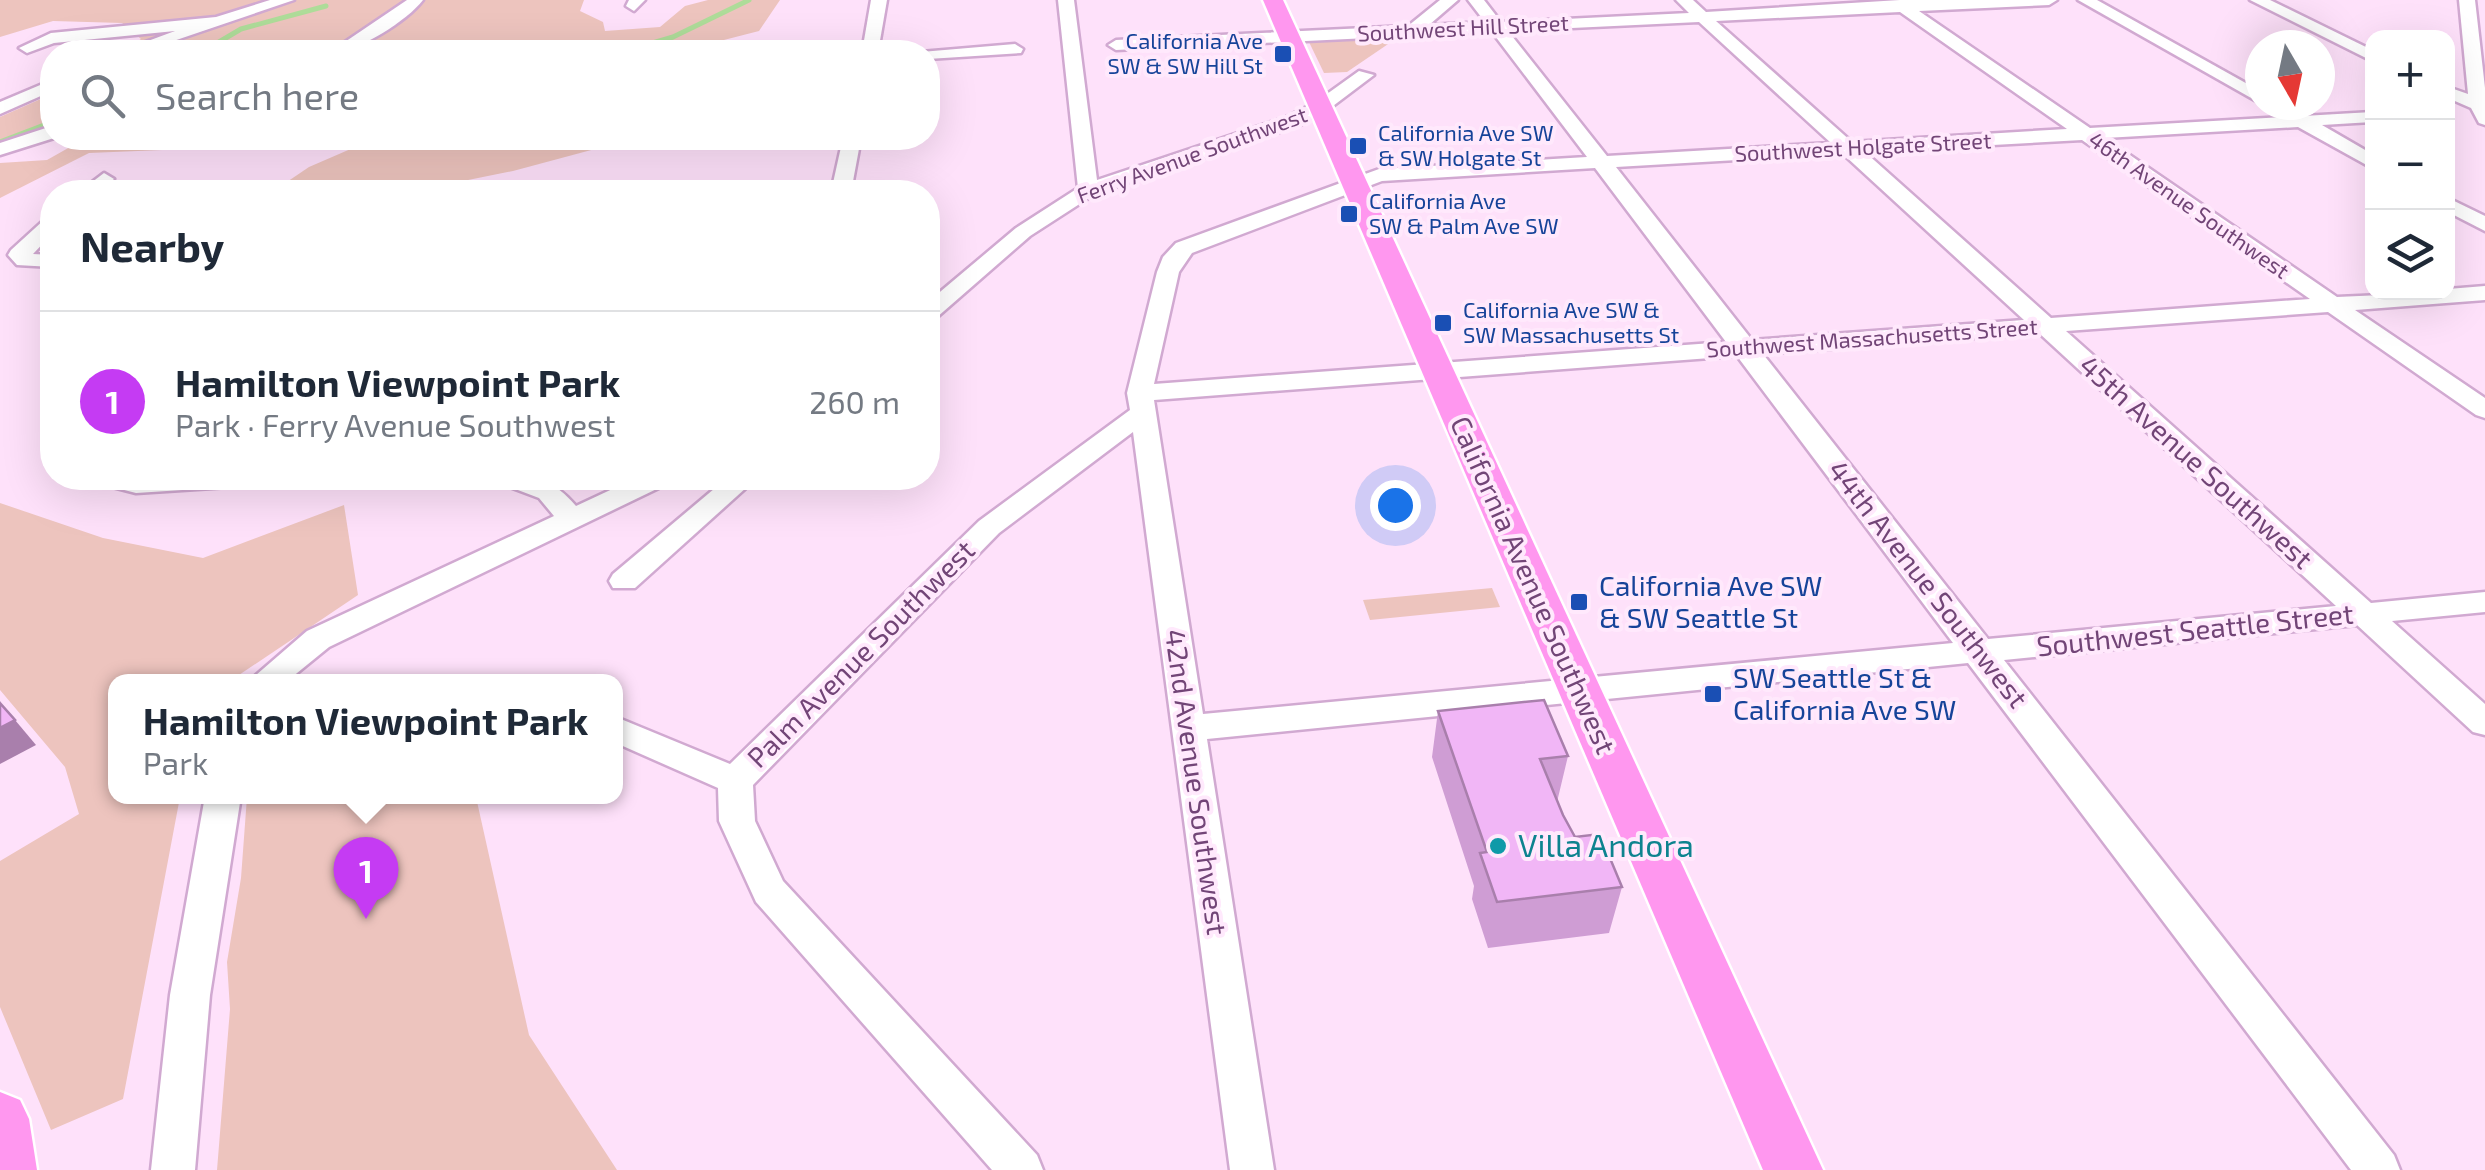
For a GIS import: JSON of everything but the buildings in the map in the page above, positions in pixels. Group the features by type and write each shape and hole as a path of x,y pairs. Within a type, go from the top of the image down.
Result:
{"main road":[{"name":"California Avenue Southwest","path":"1273,0 1793,1170"},
{"path":"0,1119 7,1170"}],"street":[{"path":"162,40 286,0"},
{"path":"354,40 410,9 416,0"},
{"path":"872,40 879,0"},
{"path":"1066,0 1088,190"},
{"path":"1413,30 1450,0"},
{"name":"44th Avenue Southwest","path":"1476,0 2378,1170"},
{"name":"Southwest Hill Street","path":"1116,45 1497,26 1694,8 2049,0"},
{"path":"2086,0 2245,90"},
{"path":"2258,0 2365,53"},
{"path":"2467,0 2482,112"},
{"name":"46th Avenue Southwest","path":"1898,4 2485,410"},
{"name":"45th Avenue Southwest","path":"1694,8 2485,723"},
{"path":"46,40 215,22"},
{"path":"27,48 40,43"},
{"path":"940,53 1015,50"},
{"name":"Ferry Avenue Southwest","path":"940,303 1023,232 1088,190 1293,121 1319,108 1365,75"},
{"path":"0,109 40,91"},
{"path":"2455,96 2482,112"},
{"name":"Southwest Holgate Street","path":"1354,183 1380,176 2365,117"},
{"path":"2298,120 2365,158"},
{"path":"0,149 40,136"},
{"path":"843,180 849,150"},
{"path":"1141,403 1174,257 1184,248 1354,183"},
{"path":"2455,208 2485,224"},
{"path":"40,234 20,255 25,260 40,261"},
{"name":"Southwest Massachusetts Street","path":"1141,403 1437,370 2485,294"},
{"name":"42nd Avenue Southwest","path":"1141,403 1252,1170"},
{"name":"Palm Avenue Southwest","path":"1021,1170 769,891 737,821 735,780 989,527 1141,403"},
{"path":"544,490 570,518"},
{"path":"274,674 318,639 631,490"},
{"path":"624,582 729,490"},
{"name":"Southwest Seattle Street","path":"1189,728 2485,602"},
{"path":"623,732 735,780"},
{"path":"173,1170 190,994 223,804"}],"shaded area":[{"path":"0,0 584,0 580,11 603,22 605,31 660,27 685,6 708,0 780,0 759,31 724,40 139,40 122,23 53,21 0,37"},
{"path":"1397,38 1347,72 1324,73 1309,42"},
{"path":"40,99 40,131 0,141 0,117"},
{"path":"65,150 162,150 89,153 0,198 0,163 47,160"},
{"path":"348,150 591,150 468,180 290,180"},
{"path":"0,503 103,538 203,558 344,505 358,595 240,674 108,674 108,804 179,804 123,1099 51,1130 0,1007 0,861 79,814 65,767 0,690"},
{"path":"1492,588 1500,607 1370,620 1363,600"},
{"path":"246,804 478,804 529,1035 617,1170 217,1170 230,1009 227,962 241,878"}],"waterway":[{"path":"663,40 749,0"},
{"path":"222,40 241,29 326,6"},
{"path":"0,142 40,127"}],"place":[{"name":"California Ave SW & SW Hill St","path":"1283,54"},
{"name":"California Ave SW & SW Holgate St","path":"1358,146"},
{"name":"California Ave SW & Palm Ave SW","path":"1349,214"},
{"name":"California Ave SW & SW Massachusetts St","path":"1443,323"},
{"name":"California Ave SW & SW Seattle St","path":"1579,602"},
{"name":"SW Seattle St & California Ave SW","path":"1713,694"},
{"name":"Villa Andora","path":"1498,846"},
{"name":"Hamilton Viewpoint Park","path":"366,919"}]}
